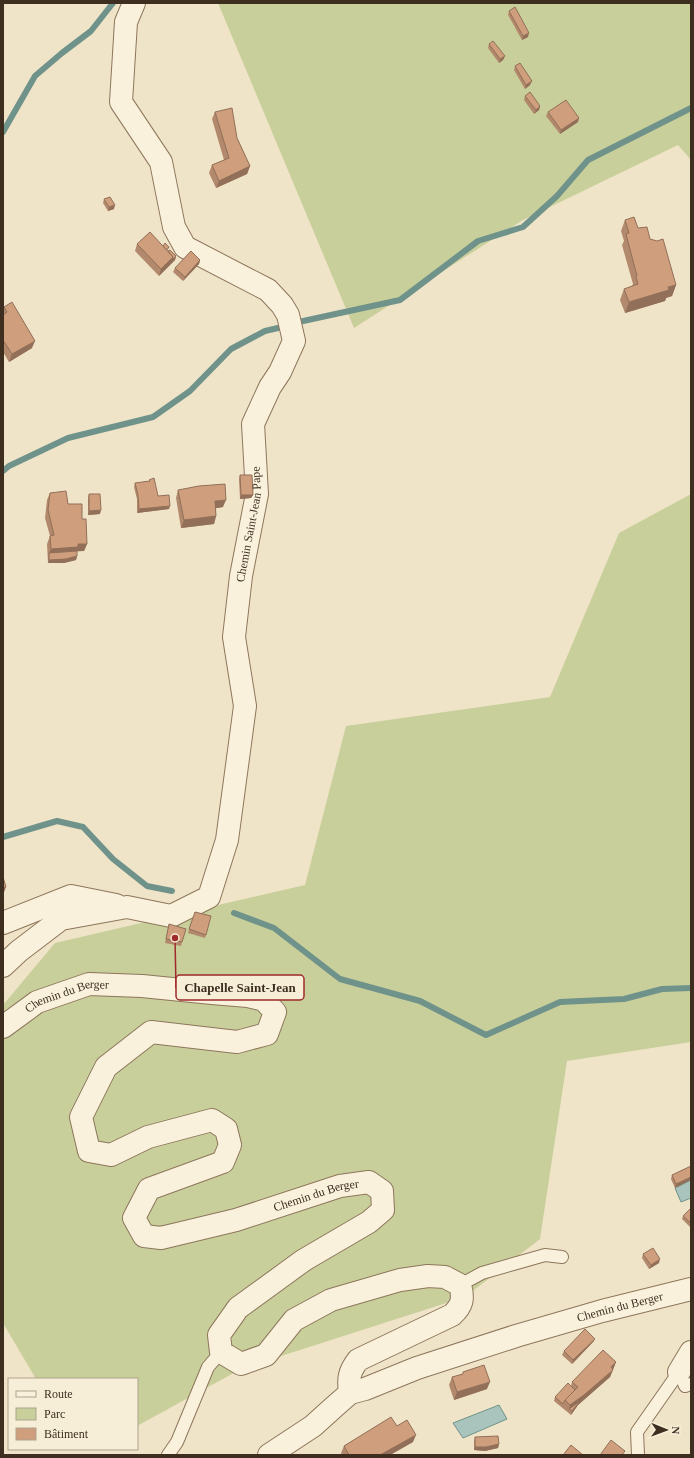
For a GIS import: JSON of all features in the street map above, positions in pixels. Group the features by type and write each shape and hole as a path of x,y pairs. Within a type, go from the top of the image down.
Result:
{"street":[{"name":"Chemin Saint-Jean Pape","path":"3,966 19,951 60,919 127,907 171,916 209,897 227,840 245,706 234,637 241,576 257,494 253,424 294,341 288,315 282,305 268,290 185,248 174,227 161,162 121,102 126,22 134,3"},
{"path":"3,923 71,896 127,907"},
{"name":"Chemin du Berger","path":"3,1027 37,1002 89,984 142,986 248,996 264,1000 275,1012 267,1034 237,1042 151,1032 106,1067 81,1117 89,1151 111,1155 148,1137 212,1120 226,1129 230,1145 223,1162 149,1189 134,1218 144,1236 161,1238 236,1220 340,1186 369,1182 382,1191 383,1210 369,1222 304,1260 238,1308 219,1335 221,1352"},
{"path":"221,1352 241,1364 266,1355 294,1320 331,1300 400,1280 428,1276 445,1276 460,1286 463,1293 460,1307 452,1315 358,1360 351,1370 348,1382 350,1394"},
{"name":"Chemin du Berger","path":"269,1455 313,1426 334,1406 350,1394 417,1368 516,1336 602,1311 691,1289"},
{"path":"685,1378 691,1352"}],"lane":[{"path":"460,1286 482,1273 545,1255 562,1257"},
{"path":"168,1455 177,1442 208,1367 221,1352"},
{"path":"638,1455 637,1432 685,1378"}],"green space":[{"path":"218,3 691,3 691,160 678,145 523,220 354,328"},
{"path":"691,494 691,1042 567,1061 540,1239 465,1297 241,1369 138,1425 138,1378 35,1378 3,1323 3,1005 55,943 305,885 346,726 550,697 619,533"}],"water":[{"path":"691,1180 691,1198 681,1202 675,1188"},
{"path":"499,1405 507,1419 463,1438 453,1423"}],"building":[{"path":"515,7 529,33 523,36 509,11"},
{"path":"493,41 505,56 500,59 489,44"},
{"path":"520,63 532,81 526,85 515,66"},
{"path":"530,92 540,106 536,110 525,96"},
{"path":"566,100 579,118 561,130 548,112"},
{"path":"232,108 237,138 250,166 219,181 212,165 229,158 215,112"},
{"path":"110,197 115,205 109,207 104,199"},
{"path":"634,217 638,228 647,227 650,239 657,241 663,239 676,285 668,287 669,290 629,302 624,289 638,284 626,234 629,233 625,220"},
{"path":"150,232 173,257 161,269 137,244"},
{"path":"165,243 169,247 167,250 163,246"},
{"path":"170,250 176,256 172,260 173,257 168,251"},
{"path":"191,251 200,260 185,277 175,268"},
{"path":"12,302 35,341 12,354 3,340 3,315 7,312 4,307"},
{"path":"240,475 252,475 253,495 241,495"},
{"path":"154,478 158,496 169,495 170,506 139,509 135,483 150,481 149,480"},
{"path":"225,484 226,500 215,501 216,516 184,520 178,490 199,486"},
{"path":"66,491 68,504 82,504 82,519 86,519 87,544 78,544 78,547 51,549 50,536 54,535 48,510 50,493"},
{"path":"89,494 100,494 101,510 89,511"},
{"path":"77,551 77,556 66,559 49,560 49,553"},
{"path":"3,877 6,887 3,888"},
{"path":"195,912 211,916 206,935 189,929"},
{"path":"169,924 186,929 182,942 166,939"},
{"path":"691,1166 691,1177 676,1184 672,1175"},
{"path":"691,1208 691,1223 683,1216"},
{"path":"653,1248 660,1259 651,1265 643,1254"},
{"path":"585,1329 595,1339 573,1360 564,1351"},
{"path":"603,1350 616,1362 611,1367 613,1370 570,1405 565,1400 578,1387 572,1382"},
{"path":"484,1365 490,1382 457,1392 452,1377"},
{"path":"568,1383 575,1390 563,1404 555,1397"},
{"path":"580,1401 572,1411 569,1409"},
{"path":"391,1417 397,1426 407,1420 416,1435 380,1455 349,1455 344,1446"},
{"path":"498,1436 499,1444 486,1447 475,1447 475,1437"},
{"path":"611,1440 625,1451 622,1455 600,1455"},
{"path":"571,1445 583,1455 563,1455"}],"waterway":[{"path":"3,132 35,76 91,31 113,3"},
{"path":"294,323 400,300 478,241 523,227 557,196 588,160 691,108"},
{"path":"3,471 9,466 68,438 153,417 190,391 231,349 265,331 278,328"},
{"path":"3,837 57,821 83,827 113,859 147,886 172,891"},
{"path":"234,913 274,928 340,979 420,1001 486,1035 560,1002 624,999 662,989 691,988"}],"place":[{"name":"Chapelle Saint-Jean","path":"175,938"}]}
